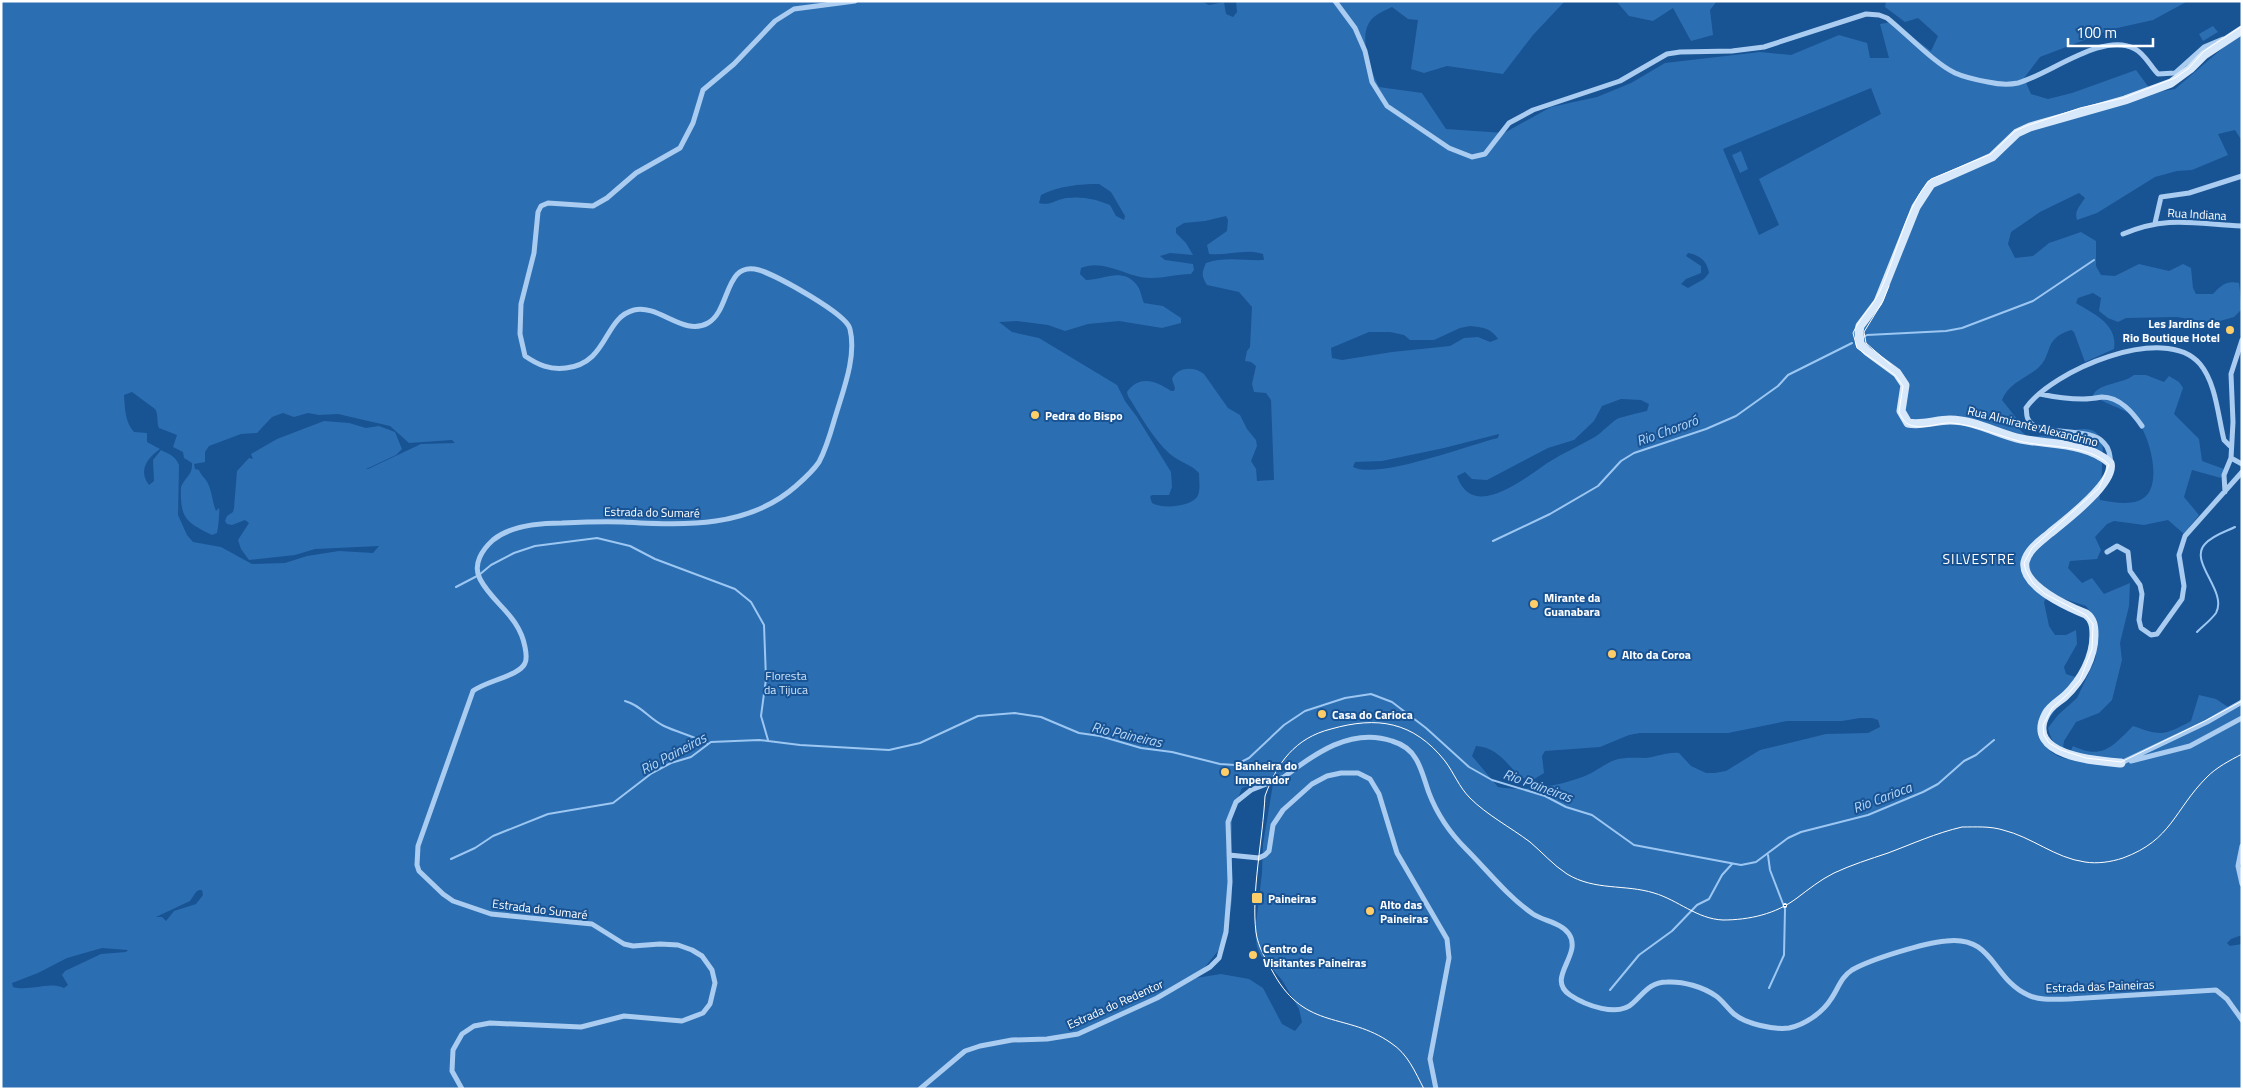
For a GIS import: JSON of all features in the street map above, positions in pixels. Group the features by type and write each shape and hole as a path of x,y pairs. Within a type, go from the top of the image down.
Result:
{"street":[{"name":"Estrada do Sumaré","path":"462,1089 452,1070 453,1050 462,1034 474,1026 490,1023 581,1027 632,1016 682,1022 703,1013 710,1004 715,984 712,970 702,956 692,950 660,944 633,946 624,944 592,924 491,914 464,906 442,894 419,871 417,865 418,846 472,691 524,667 526,659 525,645 517,626 480,579 478,563 481,554 494,540 503,534 537,525 594,521 696,524 738,518 769,505 787,493 817,465 830,436 846,380 851,346 850,330 847,321 836,312 772,275 754,268 745,269 736,274 719,314 702,326 690,326 644,309 633,310 622,316 597,353 578,367 549,368 536,364 525,356 520,334 521,304 534,253 538,212 542,206 548,203 586,206 599,204 617,191 636,173 680,148 692,124 703,90 734,64 774,21 786,12 803,7 855,1"},
{"path":"1335,1 1356,28 1365,51 1372,82 1387,106 1449,148 1472,158 1485,154 1509,123 1533,110 1620,81 1667,54 1680,52 1732,52 1764,47 1866,14 1879,14 1886,18 1952,72 1987,82 2002,84 2025,81 2055,65 2086,53 2120,45 2137,49 2158,74 2171,75 2204,47 2230,37"},
{"name":"Rua Almirante Alexandrino","path":"2111,465 2097,454 2081,449 2021,439 1973,424 1950,420 1908,423 1900,411 1905,385 1897,373 1866,351 1860,344 1858,337 1860,326 1878,302 1916,207 1931,184 1992,157 2017,133 2030,127 2125,100 2172,83 2204,55 2242,30"},
{"path":"2155,223 2161,197 2189,193 2242,176"},
{"name":"Rua Indiana","path":"2123,234 2155,223 2200,222 2242,226"},
{"path":"2226,492 2224,475 2231,458 2230,446 2233,422 2230,374 2242,340"},
{"path":"2230,446 2224,440 2211,386 2200,364 2187,354 2173,350 2142,348 2114,355 2067,375 2040,394 2026,408 2028,419 2034,426 2074,432 2101,439 2108,449 2111,465 2101,489 2032,549 2025,563 2026,570 2034,582 2046,594 2086,614 2091,618 2094,628 2093,649 2082,676 2046,714 2042,725 2042,735 2048,744 2061,752 2087,760 2121,763 2190,746 2242,718"},
{"path":"2040,394 2083,400 2104,397 2122,404 2133,413 2142,426"},
{"path":"2231,458 2242,464"},
{"path":"2108,552 2117,546 2128,552 2130,571 2140,585 2142,594 2139,620 2141,628 2151,635 2157,634 2182,599 2184,586 2179,555 2183,541 2194,525 2226,492 2242,472"},
{"path":"2121,763 2207,722 2242,702"},
{"name":"Estrada das Paineiras","path":"1229,855 1228,822 1234,805 1242,796 1251,790 1284,777 1324,749 1357,738 1386,739 1409,749 1416,758 1439,815 1457,840 1534,914 1563,928 1570,935 1572,946 1562,974 1561,984 1566,992 1580,1002 1599,1008 1624,1009 1633,1004 1640,994 1653,985 1666,981 1695,986 1716,997 1732,1012 1748,1022 1790,1028 1818,1013 1830,1001 1842,979 1852,970 1911,948 1947,940 1965,941 1983,948 2008,981 2028,995 2045,999 2069,999 2216,990 2228,999 2242,1020"},
{"path":"1229,855 1259,858 1265,855 1269,851 1273,824 1283,810 1312,784 1327,776 1341,773 1358,773 1370,779 1379,794 1397,853 1447,939 1449,958 1430,1058 1436,1089"},
{"path":"2242,846 2238,866 2242,884"},
{"name":"Estrada do Redentor","path":"920,1089 965,1051 1012,1040 1047,1040 1078,1034 1157,998 1210,967 1219,958 1226,932 1230,889 1229,855"}],"green space":[{"name":"Floresta da Tijuca","path":"1,1 1201,1 1209,5 1224,2 1226,14 1233,17 1237,12 1236,1 1565,1 1533,35 1503,74 1447,66 1424,73 1411,69 1418,20 1408,19 1392,7 1376,15 1369,23 1365,38 1367,55 1379,87 1422,93 1446,129 1504,133 1551,107 1597,97 1631,83 1665,63 1760,52 1791,55 1839,35 1867,43 1870,58 1889,58 1880,24 1892,22 1931,51 1938,36 1918,18 1905,22 1885,7 1886,1 2188,1 2153,20 2113,29 2040,57 2024,78 2031,94 2048,99 2072,93 2136,70 2153,93 2175,89 2238,35 2242,34 2242,141 2235,130 2218,134 2228,155 2192,170 2177,171 2155,177 2097,213 2077,220 2077,211 2085,198 2079,193 2040,212 2011,232 2008,244 2015,258 2033,256 2049,243 2081,232 2096,241 2096,266 2101,275 2115,276 2139,264 2169,271 2183,264 2191,268 2193,288 2196,294 2213,294 2224,284 2231,282 2239,283 2242,309 2234,317 2213,323 2177,317 2126,318 2118,322 2108,318 2099,311 2101,298 2093,293 2078,298 2076,303 2097,316 2108,326 2114,340 2114,349 2085,362 2074,332 2071,330 2062,334 2052,343 2042,364 2012,386 2002,400 2017,419 2021,431 2027,436 2058,434 2083,429 2095,432 2099,436 2103,449 2100,500 2129,503 2147,496 2151,487 2153,463 2146,437 2136,419 2093,395 2100,388 2134,375 2146,375 2164,382 2169,376 2179,382 2183,388 2174,414 2199,439 2202,461 2224,469 2221,478 2192,470 2184,497 2199,515 2184,534 2168,520 2144,525 2114,521 2107,524 2095,537 2101,550 2097,559 2070,561 2068,568 2082,583 2092,578 2104,594 2130,583 2129,606 2120,643 2122,660 2112,700 2099,713 2076,722 2064,741 2063,748 2056,745 2051,738 2048,728 2058,715 2077,698 2095,660 2097,647 2094,617 2086,606 2049,594 2044,602 2049,626 2055,635 2066,635 2076,630 2077,644 2064,667 2066,674 2078,678 2041,730 2048,749 2056,755 2067,759 2073,746 2092,752 2106,749 2119,740 2133,726 2150,732 2162,733 2182,726 2191,721 2199,695 2216,699 2228,707 2242,700 2242,935 2231,939 2227,943 2230,946 2242,944 2242,1089 1,1089","holes":["1871,88 1881,114 1759,179 1779,225 1759,235 1723,149","1084,184 1099,184 1111,192 1125,216 1124,220 1116,216 1110,205 1089,198 1066,198 1049,203 1039,203 1041,195 1048,192","1226,216 1228,220 1227,231 1207,245 1209,254 1243,252 1263,254 1264,260 1227,259 1206,263 1203,274 1207,285 1239,292 1252,307 1250,347 1245,361 1251,362 1256,366 1252,384 1254,392 1266,393 1271,400 1274,480 1257,481 1256,469 1251,461 1257,446 1256,440 1247,429 1240,415 1228,408 1204,374 1200,371 1186,369 1174,375 1172,379 1174,391 1154,382 1143,381 1132,386 1127,392 1147,426 1164,448 1174,457 1199,473 1197,497 1182,505 1162,506 1152,503 1150,497 1152,495 1169,495 1172,487 1171,472 1125,401 1117,385 1039,338 1012,332 999,322 1017,321 1048,325 1065,331 1088,324 1119,321 1162,328 1181,323 1181,318 1163,306 1144,303 1139,288 1131,279 1125,276 1119,275 1086,280 1080,274 1081,268 1099,265 1143,277 1157,278 1191,274 1194,270 1193,264 1165,260 1160,256 1170,253 1193,255 1186,243 1176,233 1176,228 1184,223","1688,253 1702,259 1707,265 1709,273 1704,279 1688,288 1681,284 1686,279 1701,273 1701,266 1686,256","1470,326 1486,329 1492,332 1498,339 1490,342 1478,337 1464,338 1450,346 1392,352 1342,360 1332,358 1331,348 1369,332 1390,332 1404,335 1410,340 1434,340 1460,328","132,392 155,409 159,428 177,435 173,447 183,452 184,458 192,463 190,473 181,487 184,513 186,518 196,527 212,535 217,533 219,508 216,511 208,484 199,470 195,469 194,464 205,462 205,452 209,446 241,434 257,433 272,417 283,413 294,417 308,413 319,415 338,414 390,426 409,443 452,440 455,443 421,444 366,469 396,455 402,449 395,432 379,426 366,428 349,423 324,421 277,439 251,454 253,459 249,458 237,471 234,508 225,521 227,524 232,525 245,520 249,523 238,540 241,549 249,560 295,555 315,549 379,546 373,553 339,551 307,556 285,563 252,564 221,547 193,542 187,535 178,515 179,465 176,459 161,450 153,460 154,481 149,485 144,475 144,470 151,456 160,449 147,442 147,433 134,432 127,420 124,395","1621,399 1641,400 1649,404 1647,411 1617,419 1596,436 1554,459 1501,492 1487,496 1475,496 1465,489 1457,476 1465,472 1472,479 1487,480 1548,448 1574,440 1594,421 1602,406","1499,434 1498,438 1424,460 1382,469 1365,470 1353,467 1355,462 1382,461","1860,718 1878,720 1880,727 1868,733 1826,734 1760,750 1726,771 1715,773 1706,773 1691,766 1679,753 1670,753 1645,758 1615,760 1575,780 1519,789 1498,787 1472,756 1476,746 1486,748 1501,757 1518,774 1531,781 1544,773 1542,756 1545,751 1600,747 1629,735 1640,733 1728,733 1787,721 1842,721","1274,778 1263,844 1262,873 1255,932 1257,947 1261,956 1282,980 1299,1009 1302,1022 1295,1031 1282,1024 1263,988 1249,979 1221,974 1196,978 1218,951 1227,930 1232,901 1232,814 1242,788","202,890 203,895 196,904 174,911 166,921 162,917 156,917 190,901 196,892","102,948 128,950 126,952 101,954 65,971 62,975 68,985 64,988 58,986 19,988 13,987 12,983 38,973 67,958"]},
{"path":"1616,1 1717,1 1710,10 1713,35 1691,41 1673,8 1653,21 1629,16"},
{"path":"2213,26 2218,32 2203,41 2199,34"},
{"path":"1741,151 1748,169 1740,173 1732,155"}],"waterway":[{"name":"Rio Chororó","path":"1862,338 1867,335 1946,331 1962,328 2033,301 2094,260"},
{"name":"Rio Chororó","path":"1493,541 1550,514 1598,486 1621,461 1634,453 1706,429 1736,416 1778,386 1788,375 1852,343"},
{"name":"Rio Carioca","path":"2197,632 2216,613 2218,604 2217,595 2201,559 2201,551 2212,538 2235,527"},
{"path":"456,587 514,553 535,546 597,538 630,546 655,559 735,589 751,602 764,625 766,679 761,716 768,740"},
{"name":"Rio Paineiras","path":"451,859 475,848 493,836 548,814 613,803 652,773 671,763 691,757 711,742 759,740 800,745 889,750 920,743 978,716 1015,713 1041,717 1079,733 1100,736 1141,748 1172,752 1220,764 1235,765 1249,758 1284,725 1305,711 1345,698 1371,694 1392,702 1426,728 1469,767 1492,780 1545,796 1566,807 1592,815 1634,845 1741,865 1756,862 1788,838 1801,832 1868,815 1923,792 1938,784 1964,761 1976,755 1994,740"},
{"path":"625,701 636,706 664,726 708,744"},
{"path":"1768,855 1770,870 1785,909 1784,955 1769,988"},
{"path":"1610,990 1639,955 1672,931 1697,905 1709,899 1722,875 1732,864"}],"tram line":[{"path":"2242,26 2204,51 2189,68 2175,78 2123,98 2080,108 2026,126 2015,131 1991,154 1931,179 1922,190 1908,217 1880,291 1853,333 1857,348 1895,375 1903,386 1899,412 1907,423 1919,427 1947,423 1961,424 2019,441 2091,453 2109,465 2099,488 2032,548 2024,563 2033,583 2045,594 2086,615 2093,624 2092,649 2080,680 2052,708 2043,725 2044,735 2049,743 2061,750 2086,758 2121,762 2242,701"},
{"path":"1889,286 1883,301 1864,332 1866,343 1891,365"},
{"path":"1424,1089 1407,1058 1397,1047 1375,1033 1313,1013 1286,992 1274,974 1259,943 1256,932 1255,900 1265,796 1275,773 1289,754 1297,745 1318,733 1364,723 1393,725 1407,730 1420,737 1433,748 1445,761 1466,794 1477,804 1530,842 1567,874 1588,883 1654,893 1696,913 1723,920 1743,919 1771,912 1789,904 1819,882 1840,870 1933,835 1962,827 1988,827 2014,833 2074,860 2094,863 2114,861 2139,851 2152,842 2171,823 2207,777 2219,767 2242,754"}],"place":[{"name":"Les Jardins de Rio Boutique Hotel","path":"2230,330"},
{"name":"Pedra do Bispo","path":"1035,415"},
{"name":"Mirante da Guanabara","path":"1534,604"},
{"name":"Alto da Coroa","path":"1612,654"},
{"name":"Casa do Carioca","path":"1322,714"},
{"name":"Banheira do Imperador","path":"1225,772"},
{"name":"Paineiras","path":"1257,898"},
{"name":"Alto das Paineiras","path":"1370,911"},
{"name":"Centro de Visitantes Paineiras","path":"1253,955"}],"district":[{"name":"SILVESTRE","path":"1979,558"}]}
